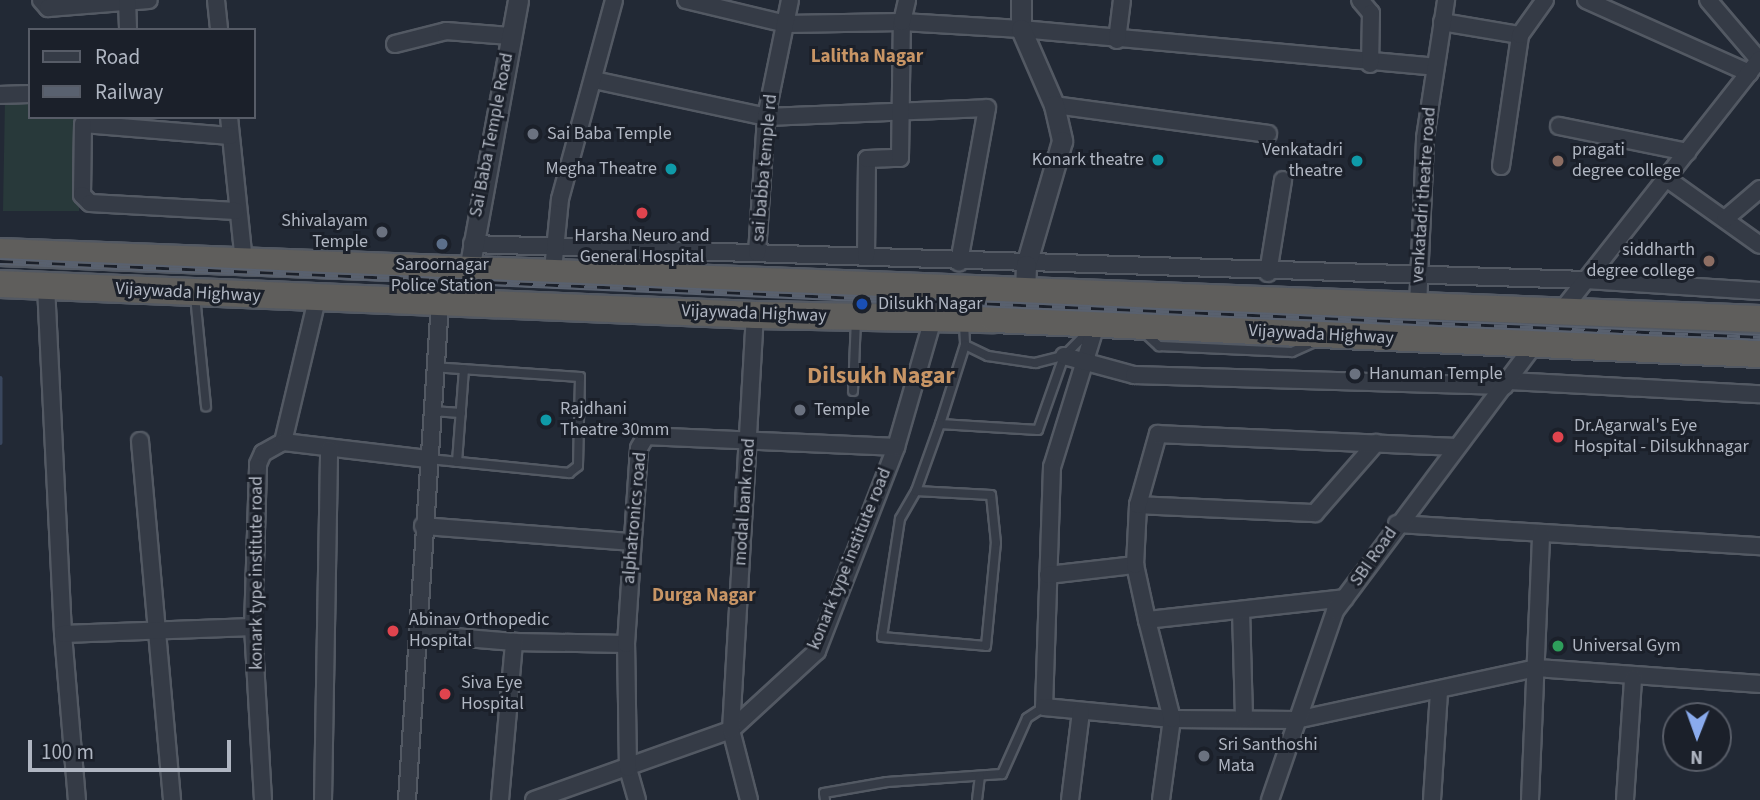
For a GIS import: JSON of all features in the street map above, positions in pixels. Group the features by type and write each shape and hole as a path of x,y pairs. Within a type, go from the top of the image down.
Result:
{"highway":[{"name":"Vijaywada Highway","path":"0,252 502,271 554,261 1026,277 1418,307 1760,319"},
{"path":"152,292 154,258"},
{"path":"501,306 502,271"},
{"name":"Vijaywada Highway","path":"0,284 501,306 933,318 965,332 1096,325 1760,354"}],"street":[{"path":"44,4 149,0"},
{"path":"216,0 219,28"},
{"name":"Sai Baba Temple Road","path":"470,270 472,244 518,0"},
{"path":"554,261 560,200 614,0"},
{"path":"686,0 786,24 902,22 1021,29 1370,64 1435,67"},
{"name":"sai babba temple rd","path":"757,253 766,117 790,0"},
{"path":"866,256 867,159 900,158 902,22 907,0"},
{"path":"1021,0 1021,29 1054,105 1062,141 1026,277"},
{"path":"1116,40 1122,0"},
{"path":"1360,0 1371,13 1370,64"},
{"name":"venkatadri theatre road","path":"1418,307 1425,138 1446,0"},
{"path":"1501,166 1520,35 1545,0"},
{"path":"1587,0 1756,64"},
{"path":"1708,0 1756,64"},
{"path":"127,1 128,28"},
{"path":"1442,22 1520,35"},
{"path":"395,44 446,31 510,36"},
{"path":"1560,313 1756,64"},
{"path":"594,80 766,117 900,109 987,108 959,262"},
{"path":"0,95 28,94"},
{"path":"1054,105 1268,134"},
{"path":"229,119 236,211 244,262"},
{"path":"230,136 83,124 82,195 90,204 236,211"},
{"path":"1559,126 1687,152"},
{"path":"1666,178 1760,245"},
{"path":"1268,273 1283,180"},
{"path":"1725,219 1760,189"},
{"path":"472,244 554,261 757,253 959,262 1026,277 1268,273 1586,280 1760,291"},
{"path":"46,286 63,634 77,800"},
{"path":"317,299 283,442 428,459"},
{"path":"407,800 440,303"},
{"name":"modal bank road","path":"749,800 731,730 755,315"},
{"name":"konark type institute road","path":"534,800 566,794 731,730 817,651 895,447 933,318"},
{"path":"1096,325 1052,467 1044,707 1172,719 1296,720 1439,693 1536,668 1633,678 1760,684"},
{"name":"SBI Road","path":"1270,800 1335,611 1397,524 1507,384 1534,345"},
{"path":"1064,355 1084,363 1134,375 1507,384 1760,394"},
{"path":"1161,800 1172,719 1135,565 1138,505 1158,434 1455,447"},
{"name":"alphatronics road","path":"637,800 628,768 626,644 639,448 646,436 750,437 895,447"},
{"path":"141,441 160,631 172,800"},
{"name":"konark type institute road","path":"263,800 253,627 258,464 263,453 283,442"},
{"path":"1138,505 1315,513 1376,443"},
{"path":"323,800 329,449"},
{"path":"1397,524 1760,546"},
{"path":"424,526 631,542"},
{"path":"1530,800 1541,533"},
{"path":"1048,575 1135,565"},
{"path":"1147,620 1345,598"},
{"path":"1241,610 1244,719"},
{"path":"63,634 253,627"},
{"path":"418,634 514,642 626,644"},
{"path":"500,800 514,642"},
{"path":"1625,800 1633,678"},
{"path":"1432,800 1439,693"},
{"path":"1070,800 1081,712"}],"lane":[{"path":"195,293 206,406"},
{"path":"853,391 856,317"},
{"path":"940,424 1038,430 1064,355 1096,325"},
{"path":"965,332 988,356 1035,363 1064,355"},
{"path":"916,491 990,495 996,543 986,646 882,637 900,519 916,491 940,424 965,332"},
{"path":"428,459 569,473 578,466 582,378 435,367"},
{"path":"457,462 464,369"},
{"path":"432,411 461,413"},
{"path":"825,800 824,793 887,782 1002,774 1027,718 1044,707"},
{"path":"976,800 981,776"}],"shaded area":[{"path":"5,98 28,99 28,119 80,119 79,211 3,211"}],"waterway":[{"path":"0,378 0,442"}],"railway":[{"path":"0,261 1760,337"}],"place":[{"name":"Sai Baba Temple","path":"533,134"},
{"name":"Konark theatre","path":"1158,160"},
{"name":"Venkatadri theatre","path":"1357,161"},
{"name":"pragati degree college","path":"1558,161"},
{"name":"Megha Theatre","path":"671,169"},
{"name":"Harsha Neuro and General Hospital","path":"642,213"},
{"name":"Shivalayam Temple","path":"382,232"},
{"name":"Saroornagar Police Station","path":"442,244"},
{"name":"siddharth degree college","path":"1709,261"},
{"name":"Dilsukh Nagar","path":"862,304"},
{"name":"Hanuman Temple","path":"1355,374"},
{"name":"Temple","path":"800,410"},
{"name":"Rajdhani Theatre 30mm","path":"546,420"},
{"name":"Dr.Agarwal's Eye Hospital - Dilsukhnagar","path":"1558,437"},
{"name":"Abinav Orthopedic Hospital","path":"393,631"},
{"name":"Universal Gym","path":"1558,646"},
{"name":"Siva Eye Hospital","path":"445,694"},
{"name":"Sri Santhoshi Mata","path":"1204,756"}],"district":[{"name":"Lalitha Nagar","path":"867,57"},
{"name":"Dilsukh Nagar","path":"881,376"},
{"name":"Durga Nagar","path":"704,596"}]}
